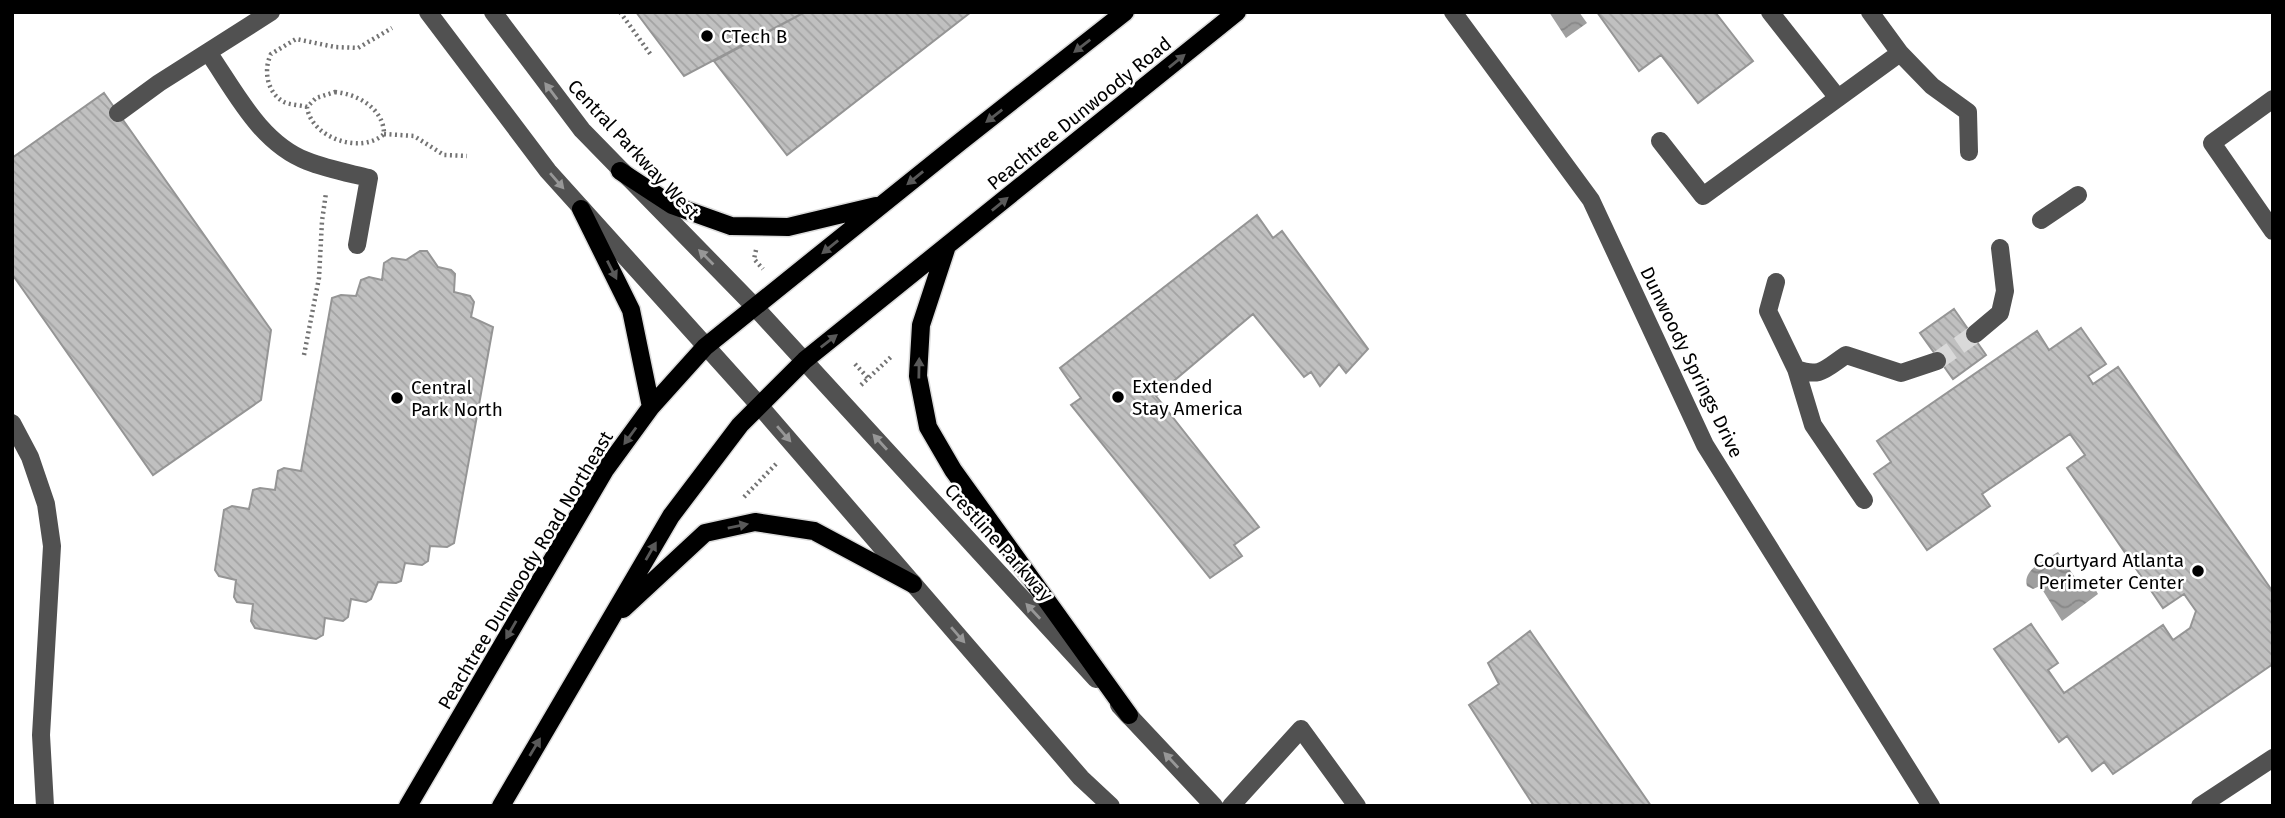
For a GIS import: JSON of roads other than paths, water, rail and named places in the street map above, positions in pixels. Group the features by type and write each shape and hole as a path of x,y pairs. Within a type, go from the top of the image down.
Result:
{"main road":[{"path":"620,171 672,205 731,226 788,227 883,204 1125,12"},
{"name":"Peachtree Dunwoody Road","path":"947,246 1237,12"},
{"name":"Peachtree Dunwoody Road Northeast","path":"408,806 605,470 651,407 705,346 883,204"},
{"path":"581,209 631,310 651,407"},
{"path":"501,806 671,516 758,404 805,360 947,246"},
{"path":"947,246 922,325 918,376 928,427 954,470 1129,715"},
{"path":"608,624 705,533 755,522 814,531 913,584"}],"street":[{"path":"118,113 208,51 271,12"},
{"path":"428,12 515,131 581,209 758,404 1082,778 1111,806"},
{"name":"Central Parkway West","path":"493,12 582,130 754,306"},
{"name":"Dunwoody Springs Drive","path":"1453,12 1591,200 1705,444 1931,806"},
{"path":"1770,12 1838,98"},
{"path":"1870,12 1900,53 1932,86 1968,112 1969,152"},
{"path":"208,51 267,137 306,161 369,178 357,245"},
{"path":"1660,141 1703,196 1900,53"},
{"path":"2273,99 2212,143 2273,231"},
{"path":"2041,220 2078,195"},
{"path":"1975,334 2000,313 2005,292 2000,248"},
{"path":"1776,282 1768,311 1796,369 1814,425 1864,500"},
{"name":"Crestline Parkway","path":"754,306 1214,806"},
{"path":"1796,369 1812,375 1846,355 1901,373 1937,361"},
{"path":"12,423 30,457 46,504 51,546 41,735 45,806"},
{"path":"1231,806 1301,729 1357,806"},
{"path":"2200,806 2273,758"}],"water":[{"path":"1549,12 1579,12 1587,23 1566,38"},
{"path":"2058,552 2080,585 2087,583 2094,587 2098,594 2062,621 2040,586 2033,589 2027,586 2026,580 2031,570"}],"tunnel":[{"path":"1937,361 1975,334"}],"place":[{"name":"CTech B","path":"707,36"},
{"name":"Extended Stay America","path":"1118,397"},
{"name":"Central Park North","path":"397,398"},
{"name":"Courtyard Atlanta Perimeter Center","path":"2198,571"}]}
